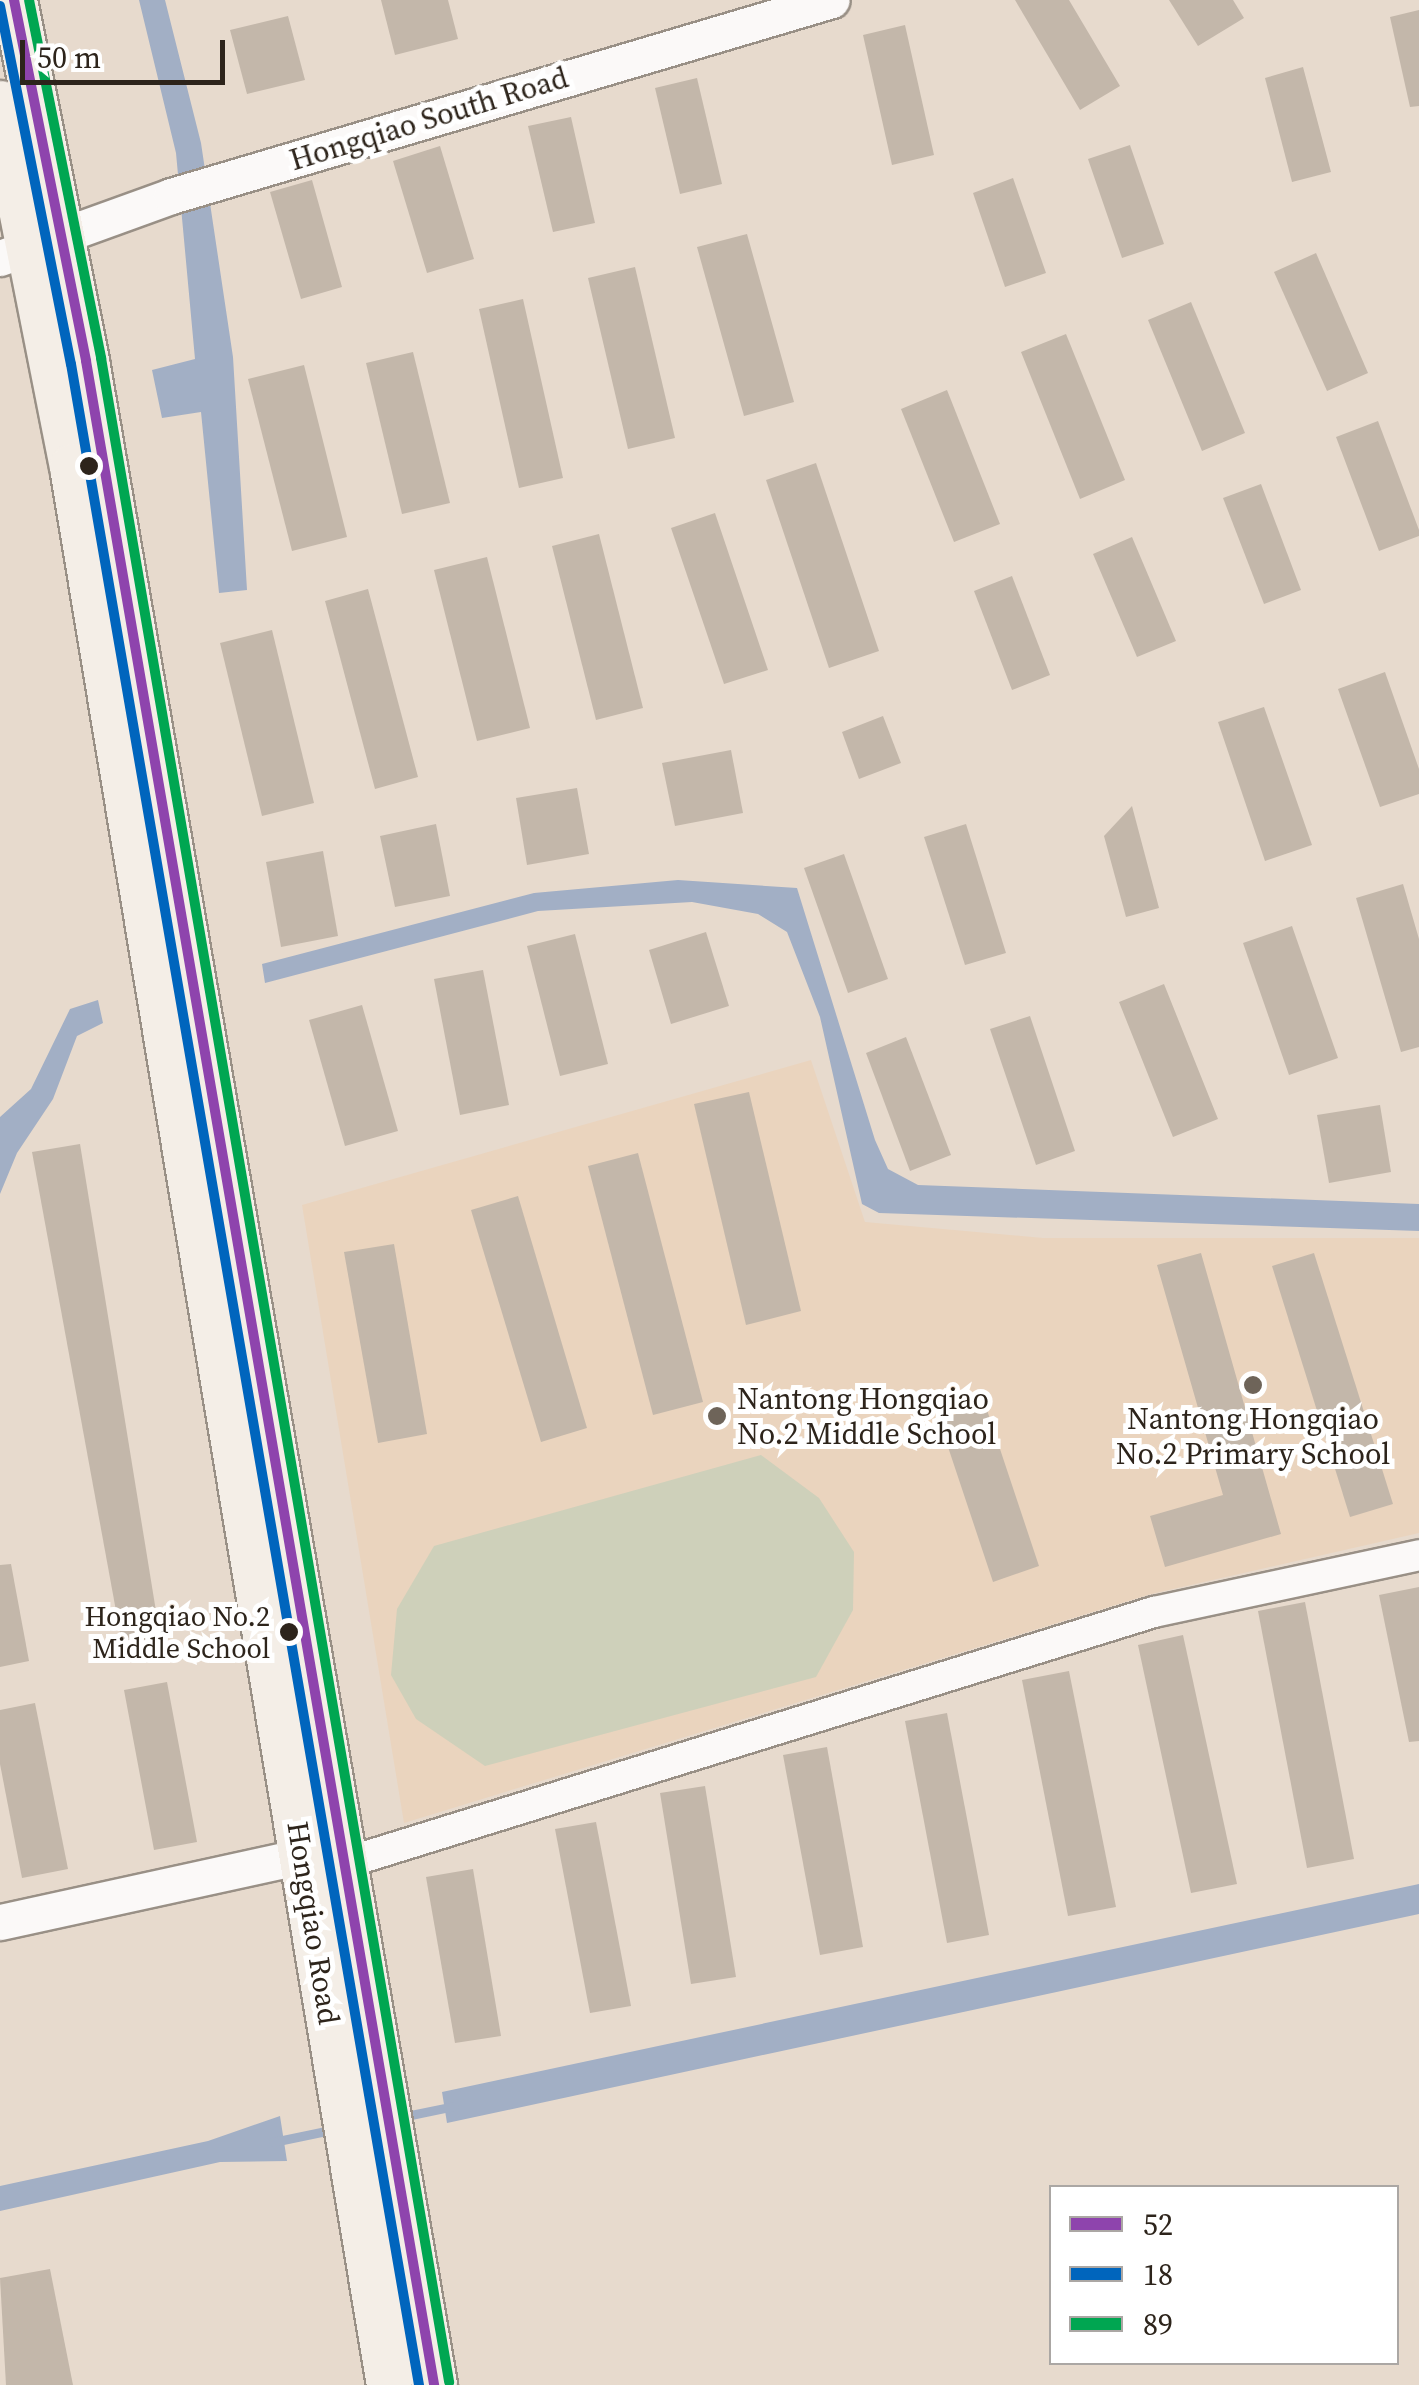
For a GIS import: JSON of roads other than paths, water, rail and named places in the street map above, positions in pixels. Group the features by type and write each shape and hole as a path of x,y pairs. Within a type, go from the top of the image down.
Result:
{"main road":[{"name":"Hongqiao Road","path":"14,0 30,248"},
{"name":"Hongqiao Road","path":"0,102 30,248 324,1860 367,2121 388,2385"},
{"name":"Hongqiao Road","path":"367,2121 434,2385"}],"street":[{"name":"Hongqiao South Road","path":"30,248 170,196 832,0"},
{"path":"0,1922 324,1860 1154,1612 1419,1555"}],"water":[{"path":"139,0 165,0 201,143 233,357 247,590 219,593 201,412 162,418 152,370 195,359 176,153"},
{"path":"678,880 797,888 875,1140 888,1169 918,1185 1419,1204 1419,1231 879,1213 862,1204 820,1017 787,932 758,914 692,902 538,911 265,983 262,964 534,893"},
{"path":"98,1000 103,1023 77,1036 53,1099 17,1153 0,1194 0,1117 31,1089 70,1009"},
{"path":"1419,1884 1419,1914 447,2123 442,2092"},
{"path":"280,2116 287,2161 220,2162 0,2211 0,2186 208,2141"}],"waterway":[{"path":"401,2117 454,2106"},
{"path":"273,2142 336,2129"}],"place":[{"name":"Nantong Hongqiao No.2 Primary School","path":"1253,1385"},
{"name":"Nantong Hongqiao No.2 Middle School","path":"717,1416"},
{"name":"Hongqiao No.2 Middle School","path":"289,1632"}]}
